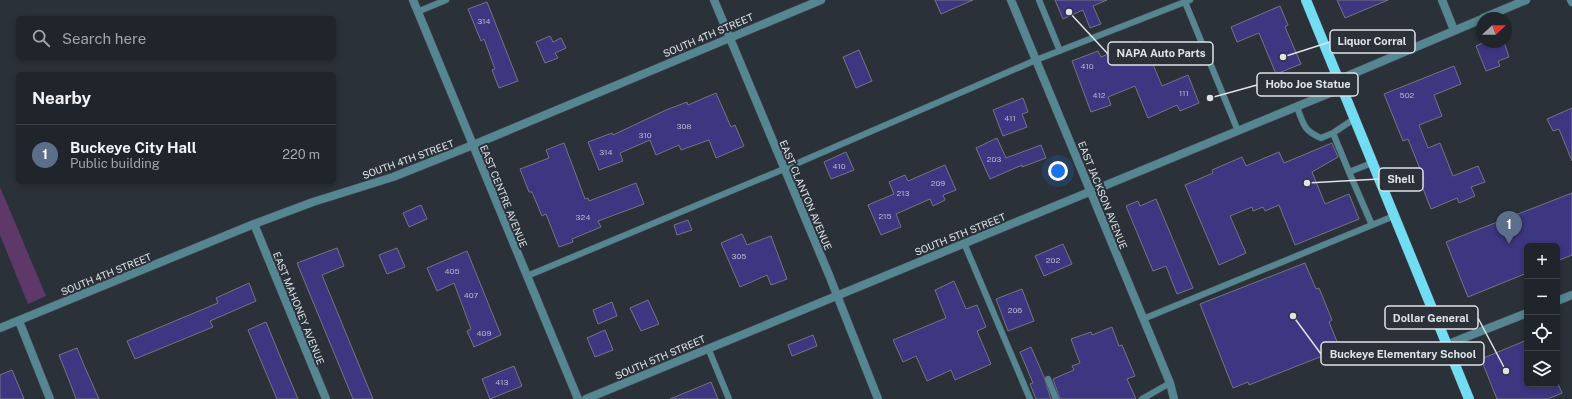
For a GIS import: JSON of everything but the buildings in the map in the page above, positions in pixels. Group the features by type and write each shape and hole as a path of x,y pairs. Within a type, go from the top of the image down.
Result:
{"main road":[{"path":"1306,0 1469,399"}],"street":[{"name":"EAST CENTRE AVENUE","path":"413,0 578,399"},
{"name":"EAST CLANTON AVENUE","path":"714,0 837,296 878,399"},
{"name":"SOUTH 4TH STREET","path":"0,328 254,224 313,202 393,177 821,0"},
{"name":"EAST JACKSON AVENUE","path":"1011,0 1170,383 1174,399"},
{"path":"1442,0 1454,30"},
{"name":"SOUTH 5TH STREET","path":"1497,12 1526,0"},
{"name":"SOUTH 5TH STREET","path":"586,399 1297,107 1340,84 1476,21"},
{"name":"EAST MAHONEY AVENUE","path":"254,224 326,399"},
{"path":"1560,300 1572,295"},
{"path":"1446,345 1524,314"},
{"path":"19,321 50,399"}],"lane":[{"path":"417,12 446,0"},
{"path":"1040,0 1060,51"},
{"path":"526,276 784,169 1036,60 1185,1 1238,131"},
{"path":"1297,107 1304,125 1309,132 1321,138 1333,133 1354,119"},
{"path":"1333,133 1372,225"},
{"path":"1349,172 1372,162"},
{"path":"1143,319 1394,216"},
{"path":"964,243 1030,399"},
{"path":"708,348 729,399"},
{"path":"1048,379 1056,399"},
{"path":"1142,399 1170,383"}],"shaded area":[{"path":"0,187 46,296 28,304 0,235"}],"place":[{"name":"NAPA Auto Parts","path":"1069,12"},
{"name":"Liquor Corral","path":"1283,57"},
{"name":"Hobo Joe Statue","path":"1210,98"},
{"name":"Shell","path":"1307,183"},
{"name":"Buckeye City Hall","path":"1509,244"},
{"name":"Buckeye Elementary School","path":"1293,316"},
{"name":"Dollar General","path":"1506,371"}]}
